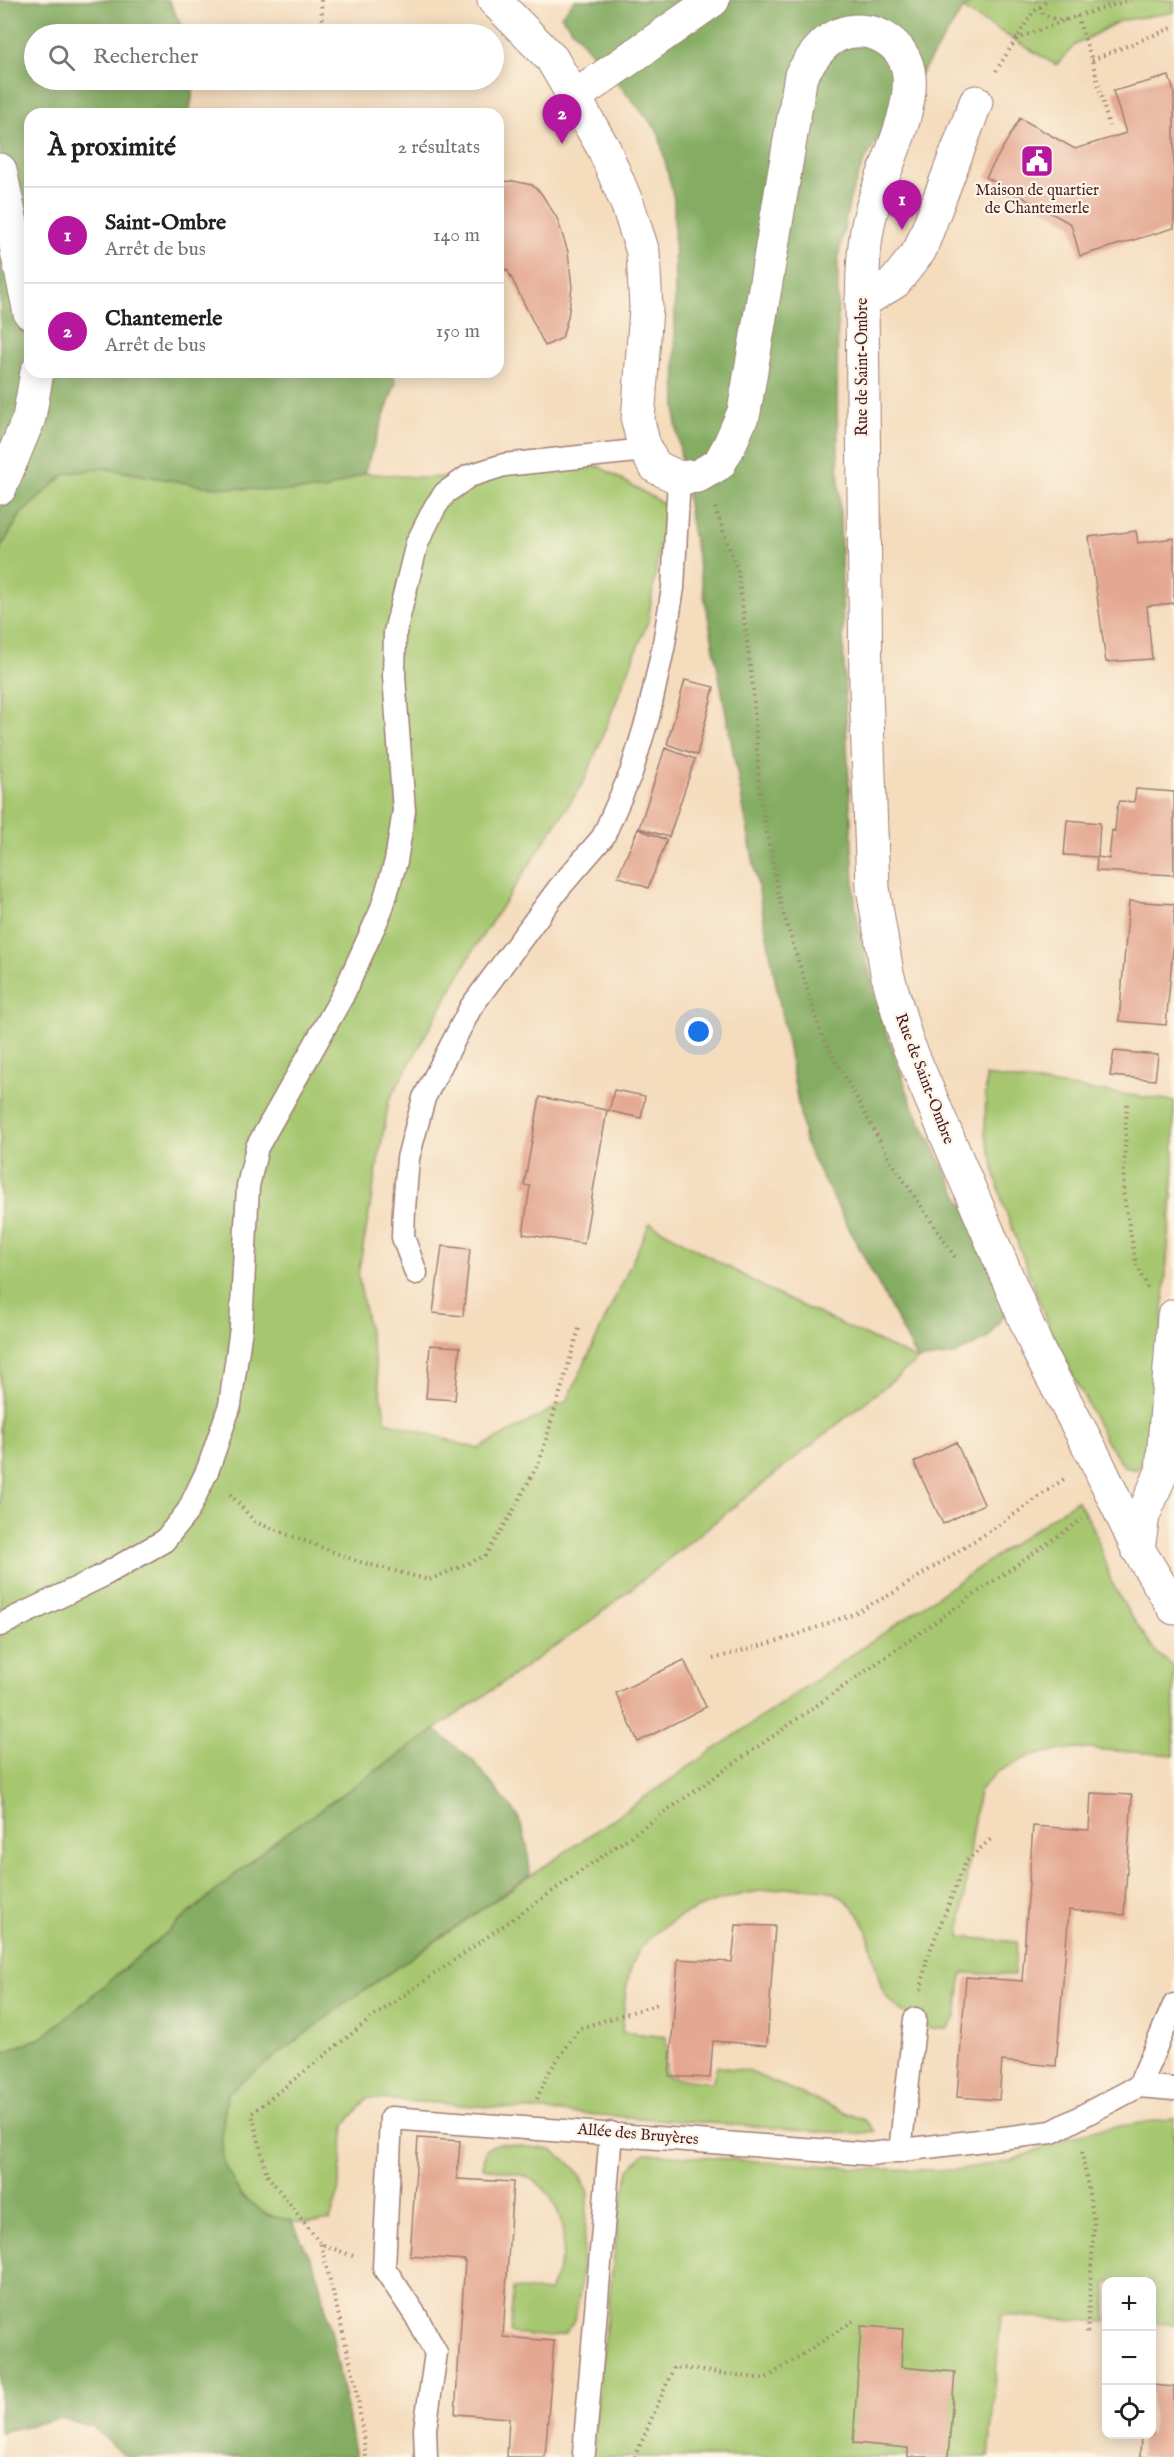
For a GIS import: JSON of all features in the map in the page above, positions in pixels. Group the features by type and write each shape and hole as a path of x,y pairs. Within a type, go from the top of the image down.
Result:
{"street":[{"path":"494,0 552,59 576,96 604,149 628,206 643,252 646,308 638,421 645,450 656,467 689,477"},
{"path":"576,96 713,0"},
{"name":"Rue de Saint-Ombre","path":"689,477 719,464 744,412 801,75 817,51 837,36 858,31 885,37 903,52 909,76 906,109 870,213 864,254 862,302 866,690 873,888 887,973 907,1042 1039,1352 1095,1458 1138,1549 1174,1608"},
{"path":"862,302 895,282 920,250 976,102"},
{"path":"0,170 24,284"},
{"path":"1,484 29,418 36,378"},
{"path":"1138,1549 1143,1516 1162,1471 1174,1316"}],"lane":[{"path":"0,1625 100,1577 164,1540 188,1511 208,1469 231,1394 241,1328 248,1186 257,1147 343,995 381,911 396,861 404,811 394,676 395,632 417,543 445,493 469,476 504,465 645,450"},
{"path":"416,1273 403,1237 404,1209 408,1158 424,1098 471,1007 558,888 603,837 631,773 648,717 672,598 689,477"},
{"path":"1174,2005 1139,2086 1174,2089"},
{"path":"900,2151 915,2019"},
{"name":"Allée des Bruyères","path":"384,2268 391,2118 870,2154 1052,2132 1139,2086"},
{"path":"584,2453 611,2133"},
{"path":"384,2268 436,2353 424,2428 426,2457"}],"path":[{"path":"321,0 323,24"},
{"path":"976,102 1033,12 1048,0"},
{"path":"1016,40 1077,16 1130,0"},
{"path":"1040,7 1043,14 1054,19 1068,20"},
{"path":"1077,16 1092,60 1109,126"},
{"path":"1092,60 1174,27"},
{"path":"689,477 721,519 738,572 753,689 760,797 781,906 822,1036 891,1161 958,1260"},
{"path":"1127,1104 1123,1192 1136,1263 1159,1313 1173,1328"},
{"path":"208,1469 255,1522 357,1561 429,1580 485,1556 511,1515 540,1460 579,1329"},
{"path":"713,1659 788,1638 853,1614 893,1593 999,1525 1095,1458"},
{"path":"366,2457 356,2385 321,2244 267,2175 252,2113 369,2020 1057,1534 1114,1501"},
{"path":"915,2019 927,1958 966,1861 991,1839"},
{"path":"525,2127 549,2072 580,2028 658,2004"},
{"path":"1076,2118 1094,2223 1088,2336"},
{"path":"321,2244 384,2268"},
{"path":"635,2457 674,2367 765,2379 853,2321"}],"green space":[{"path":"0,0 169,0 180,24 24,24 24,90 193,90 190,108 24,108 24,378 394,378 396,382 364,473 325,490 277,491 203,486 103,468 65,474 21,514 0,549"},
{"path":"575,0 975,0 963,9 864,161 850,198 838,259 837,406 845,702 855,903 862,943 880,1013 912,1105 993,1264 1010,1306 988,1338 954,1355 918,1360 806,1146 691,524 676,424 674,199 658,131 561,16"},
{"path":"975,0 1174,0 1174,12 1119,21 1075,45 1056,65 963,9"},
{"path":"598,466 666,505 648,621 585,780 475,947 389,1100 358,1275 386,1421 478,1449 567,1401 650,1223 774,1293 918,1360 587,1624 275,1841 43,2037 0,2054 0,549 21,514 65,474 102,468 203,486 325,490 364,473 427,478"},
{"path":"986,1076 1174,1101 1174,1169 1154,1428 1146,1459 1136,1470 1125,1467 1107,1443 1048,1325 1002,1201 985,1133"},
{"path":"1077,1500 1093,1527 1111,1581 1129,1613 1156,1652 1174,1667 1174,1755 1075,1748 1032,1755 997,1772 979,1791 971,1837 960,1937 1017,1942 1014,1975 962,1973 956,2017 947,2029 929,2028 903,2012 886,1996 878,1977 869,1937 858,1913 848,1902 831,1891 796,1888 747,1893 697,1909 656,1933 641,1948 631,1967 626,1988 622,2032 666,2037 666,2077 712,2083 717,2066 750,2072 866,2121 875,2131 858,2134 367,2098 345,2125 338,2194 330,2220 296,2222 280,2218 251,2204 240,2192 230,2178 222,2155 227,2093 347,2002"},
{"path":"435,1730 473,1761 518,1816 527,1845 530,1875 347,2002 227,2093 222,2133 223,2162 241,2196 269,2216 291,2220 316,2269 331,2330 356,2457 126,2457 93,2427 61,2418 0,2432 0,2054 43,2037 275,1841"},
{"path":"1174,2118 1174,2324 1156,2323 1156,2277 1102,2277 1102,2322 1001,2315 989,2457 591,2457 618,2221 629,2169 645,2153 871,2169 954,2170 1011,2161 1061,2140 1100,2129"},
{"path":"498,2143 552,2150 570,2163 582,2177 588,2193 580,2289 575,2320 564,2334 550,2337 510,2333 513,2288 549,2292 561,2259 563,2239 558,2211 543,2188 524,2176 483,2167 486,2149"}],"building":[{"name":"Maison de quartier de Chantemerle","path":"1169,76 1174,92 1174,228 1080,256 1071,224 986,177 1020,118 1075,149 1126,133 1113,91"},
{"path":"504,182 532,185 541,193 557,218 568,252 572,287 568,317 562,338 545,346 507,269 504,272"},
{"path":"1136,531 1138,543 1174,538 1174,603 1147,606 1152,659 1106,662 1089,537"},
{"path":"685,680 714,687 697,755 667,744"},
{"path":"665,748 695,759 669,837 639,828"},
{"path":"1136,789 1174,792 1174,875 1096,871 1097,857 1109,859 1112,830 1115,831 1117,808 1120,801 1134,802"},
{"path":"1067,820 1100,823 1098,857 1064,855"},
{"path":"638,829 667,840 648,888 618,876"},
{"path":"1129,901 1174,904 1174,937 1166,1025 1119,1021"},
{"path":"1114,1051 1158,1055 1155,1080 1110,1076"},
{"path":"614,1090 645,1096 641,1118 609,1111"},
{"path":"540,1097 607,1110 584,1244 523,1234 530,1186 524,1185"},
{"path":"442,1246 470,1249 463,1316 433,1313"},
{"path":"430,1345 460,1347 455,1400 426,1398"},
{"path":"956,1442 984,1504 943,1524 914,1462"},
{"path":"684,1660 706,1707 638,1742 616,1693"},
{"path":"1091,1793 1132,1795 1124,1915 1069,1910 1056,2066 1002,2061 999,2100 957,2097 966,1977 1022,1981 1033,1826 1089,1830"},
{"path":"736,1925 775,1926 767,2045 713,2041 710,2078 669,2076 678,1959 732,1962"},
{"path":"418,2138 460,2141 457,2179 513,2182 503,2337 554,2341 545,2457 507,2457 509,2418 455,2414 465,2260 410,2256"},
{"path":"861,2326 903,2329 901,2367 955,2372 948,2457 908,2457 908,2448 853,2443"},
{"path":"1156,2385 1174,2387 1174,2457 1140,2457 1141,2439 1156,2439"}],"place":[{"name":"Chantemerle","path":"562,144"},
{"name":"Maison de quartier de Chantemerle","path":"1037,161"},
{"name":"Saint-Ombre","path":"902,230"}]}
